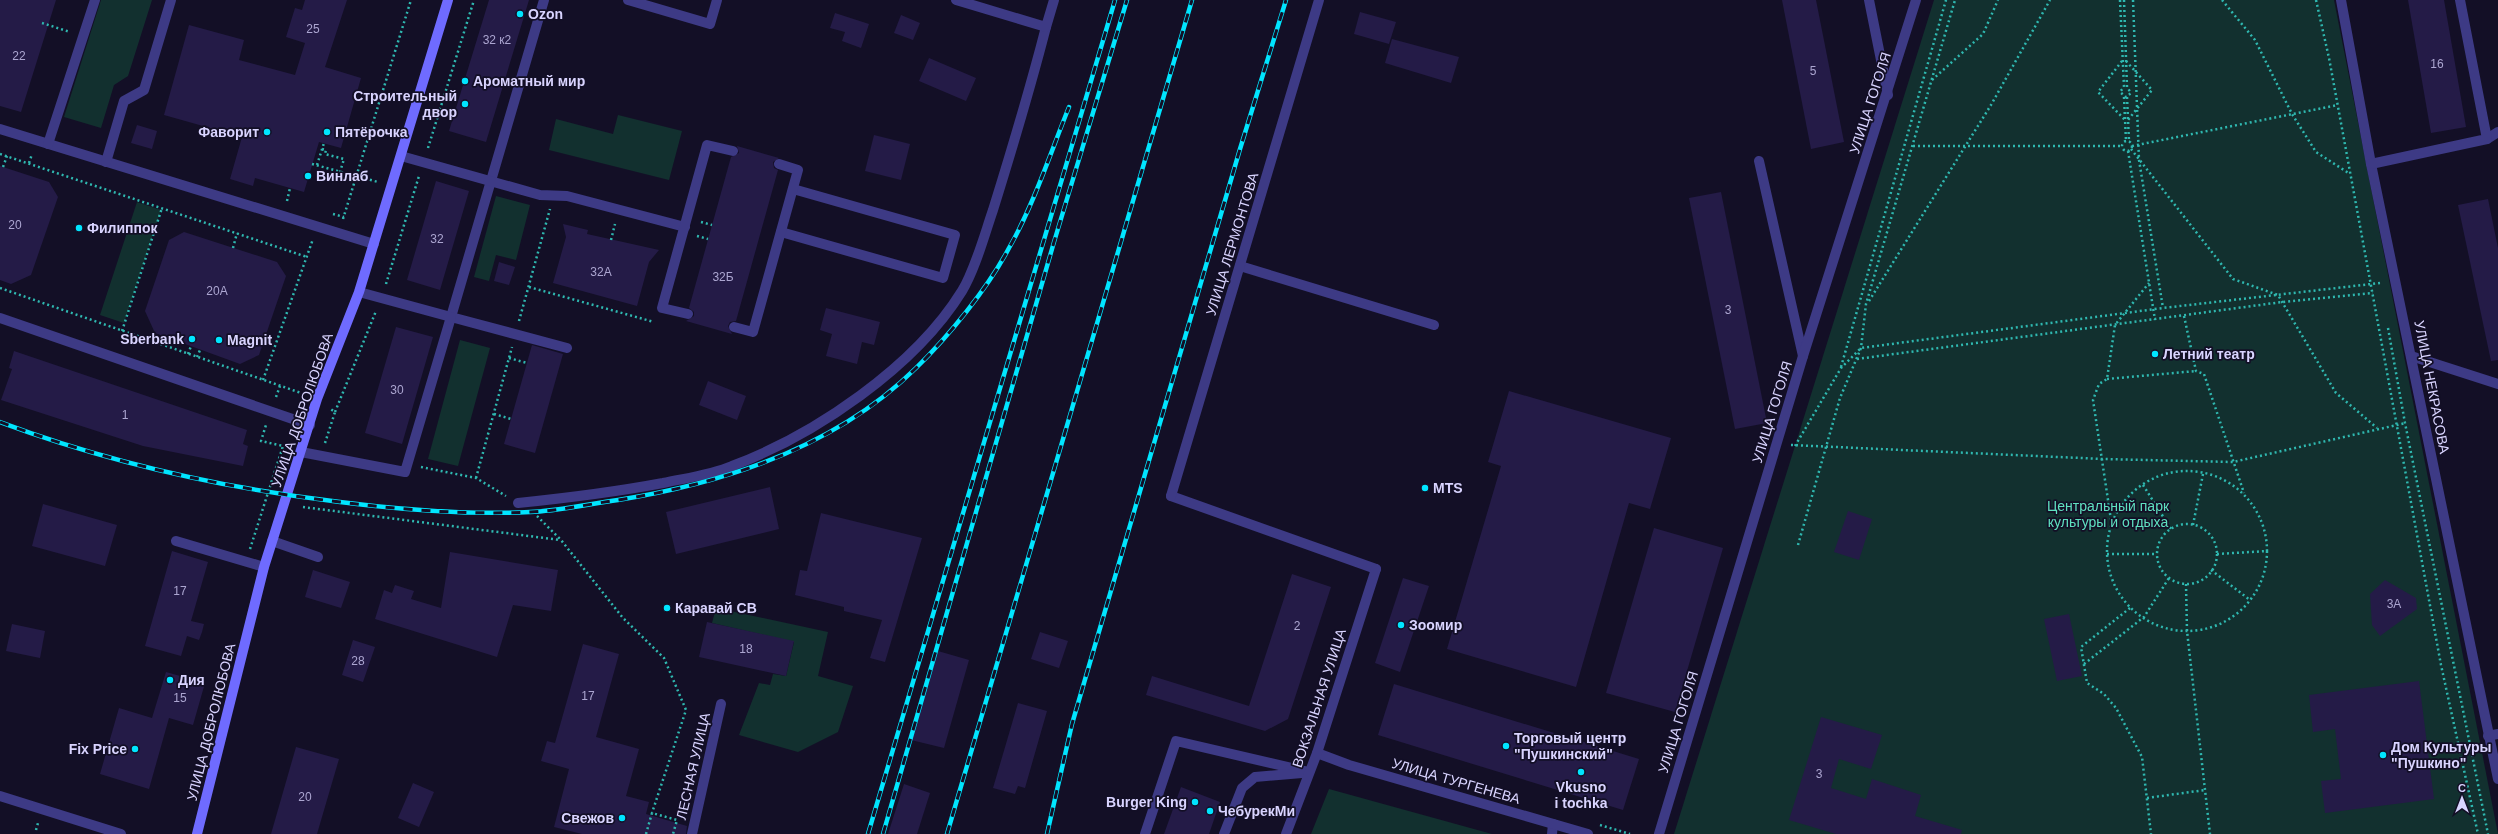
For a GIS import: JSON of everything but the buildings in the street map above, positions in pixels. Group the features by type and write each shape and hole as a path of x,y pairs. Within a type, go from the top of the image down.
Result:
{"street":[{"path":"48,144 95,0"},
{"path":"106,162 124,101 144,90 172,0"},
{"name":"УЛИЦА ДОБРОЛЮБОВА","path":"197,834 264,567 317,399 359,292 448,0"},
{"path":"301,452 405,472 544,0"},
{"path":"628,0 710,24 717,0"},
{"path":"956,0 1046,27"},
{"path":"518,503 604,494 689,478 732,467 818,424 859,398 920,344 963,290 984,236 1010,157 1054,0"},
{"name":"УЛИЦА ЛЕРМОНТОВА","path":"1320,0 1171,496 1376,569"},
{"path":"1869,0 1888,95"},
{"name":"УЛИЦА ГОГОЛЯ","path":"1659,834 1803,356 1888,95 1916,0"},
{"name":"УЛИЦА НЕКРАСОВА","path":"2341,0 2372,164 2424,419 2493,735 2498,779"},
{"path":"2460,0 2487,139"},
{"path":"0,129 374,244"},
{"path":"2372,164 2487,139 2498,132"},
{"path":"2487,139 2498,144"},
{"path":"688,314 662,308 707,145 733,151"},
{"path":"401,156 540,195 567,196 685,227"},
{"path":"1759,161 1803,356"},
{"path":"734,327 753,332 793,189 798,170 779,164"},
{"path":"781,232 943,278 949,257 955,235 793,189"},
{"path":"1240,266 1434,325"},
{"path":"359,292 568,348"},
{"path":"0,318 310,425"},
{"path":"2411,356 2498,384"},
{"path":"176,541 264,567"},
{"path":"272,541 318,557"},
{"name":"ВОКЗАЛЬНАЯ УЛИЦА","path":"1286,834 1310,772 1376,569"},
{"name":"ЛЕСНАЯ УЛИЦА","path":"692,834 722,704"},
{"path":"1145,834 1176,741 1310,772"},
{"name":"УЛИЦА ТУРГЕНЕВА","path":"1316,753 1553,829 1588,834"},
{"path":"1224,834 1242,788 1255,777 1310,772"},
{"path":"0,796 121,834"}],"path":[{"path":"339,234 411,0"},
{"path":"324,446 335,412 382,298 474,0"},
{"path":"1841,368 1946,0"},
{"path":"1798,545 1840,398 1861,348 1866,304 1955,0"},
{"path":"1932,80 1983,34 1998,0"},
{"path":"1866,304 1965,146 2050,0"},
{"path":"2120,0 2127,87 2131,93 2126,97"},
{"path":"2124,0 2124,87 2120,92 2126,97"},
{"path":"2133,0 2139,160 2163,308"},
{"path":"2222,0 2255,40 2292,114 2316,152 2351,175"},
{"path":"2316,0 2338,104 2441,665 2478,834"},
{"path":"42,23 70,32"},
{"path":"2125,61 2152,90 2138,108 2126,120"},
{"path":"2125,61 2098,92 2126,120"},
{"path":"2126,97 2127,141 2130,149 2155,320"},
{"path":"2130,149 2139,145 2338,104"},
{"path":"2122,146 2127,141"},
{"path":"317,165 324,143"},
{"path":"1913,146 2122,146 2130,149 2233,279 2278,295 2336,393 2378,428"},
{"path":"322,149 326,150 325,154 344,159 340,172"},
{"path":"0,154 307,257"},
{"path":"3,167 7,156"},
{"path":"312,164 392,186"},
{"path":"290,188 286,201 293,203"},
{"path":"122,331 162,208"},
{"path":"329,213 344,217"},
{"path":"697,221 712,225"},
{"path":"611,240 615,224"},
{"path":"263,380 317,227"},
{"path":"233,248 237,233"},
{"path":"692,239 693,235 708,239"},
{"path":"2107,380 2115,325 2149,283"},
{"path":"2382,291 2380,283 2153,309 1861,348 1841,368 1795,446 2103,459 2233,462 2378,428 2424,419"},
{"path":"529,287 669,326 674,311"},
{"path":"0,288 317,399 335,412"},
{"path":"1856,359 2282,302 2373,293"},
{"path":"2184,316 2196,371"},
{"path":"2387,322 2405,423 2488,834"},
{"path":"188,354 191,346"},
{"path":"198,357 200,350"},
{"path":"509,358 527,363"},
{"path":"2196,371 2204,374 2244,494 2260,519 2268,551 2258,588 2244,608 2218,626 2187,631 2153,624 2130,608 2118,592 2109,574 2107,554 2111,520 2093,400 2099,384 2107,380 2196,371"},
{"path":"247,561 283,446 261,441 280,386"},
{"path":"494,414 512,419"},
{"path":"407,464 476,478 534,512 561,540 623,618 664,658 686,710 646,834"},
{"path":"2111,520 2130,494 2154,477 2187,470 2218,478 2244,494"},
{"path":"2193,525 2203,474"},
{"path":"2143,485 2171,529"},
{"path":"303,507 561,540"},
{"path":"2178,525 2193,525 2208,532 2215,542 2217,554 2215,564 2211,570 2198,582 2186,584 2169,578 2159,566 2156,554 2158,543 2165,532 2171,529 2178,525"},
{"path":"2217,554 2268,551"},
{"path":"2107,554 2156,554"},
{"path":"2211,570 2250,600"},
{"path":"2084,664 2144,617 2169,578"},
{"path":"2186,584 2187,631 2210,834"},
{"path":"2130,608 2081,647 2087,683 2104,694 2116,708 2142,757 2151,834"},
{"path":"2147,798 2205,790"},
{"path":"652,813 677,820 673,834"}],"green space":[{"path":"101,0 152,0 128,76 114,85 101,128 64,117"},
{"name":"Центральный парк культуры и отдыха","path":"1934,0 2334,0 2498,834 1674,834"},
{"path":"618,115 682,131 669,180 549,150 556,119 613,134"},
{"path":"496,196 530,205 516,260 496,255 489,281 474,277"},
{"path":"137,202 161,210 124,323 100,315"},
{"path":"460,340 490,348 458,466 428,459"},
{"path":"716,608 828,632 818,676 853,686 838,732 798,752 739,735 759,683 770,685 773,674 786,676 794,642 712,623"},
{"path":"1329,789 1492,834 1311,834"}],"railway":[{"path":"868,834 1115,0"},
{"path":"883,834 1054,242 1127,0"},
{"path":"947,834 1192,0"},
{"path":"1047,834 1072,724 1240,149 1286,0"},
{"path":"0,422 41,437 125,462 210,481 296,496 364,505 435,511 506,513 552,510 659,493 739,472 778,457 815,440 851,420 885,396 916,368 941,342 979,295 1009,248 1034,196 1069,107"}],"place":[{"name":"Ozon","path":"520,14"},
{"name":"Ароматный мир","path":"465,81"},
{"name":"Строительный двор","path":"465,104"},
{"name":"Фаворит","path":"267,132"},
{"name":"Пятёрочка","path":"327,132"},
{"name":"Винлаб","path":"308,176"},
{"name":"Филиппок","path":"79,228"},
{"name":"Sberbank","path":"192,339"},
{"name":"Magnit","path":"219,340"},
{"name":"Летний театр","path":"2155,354"},
{"name":"MTS","path":"1425,488"},
{"name":"Каравай СВ","path":"667,608"},
{"name":"Зоомир","path":"1401,625"},
{"name":"Дия","path":"170,680"},
{"name":"Торговый центр \"Пушкинский\"","path":"1506,746"},
{"name":"Fix Price","path":"135,749"},
{"name":"Дом Культуры \"Пушкино\"","path":"2383,755"},
{"name":"Vkusno i tochka","path":"1581,772"},
{"name":"Burger King","path":"1195,802"},
{"name":"ЧебурекМи","path":"1210,811"},
{"name":"Свежов","path":"622,818"}]}
